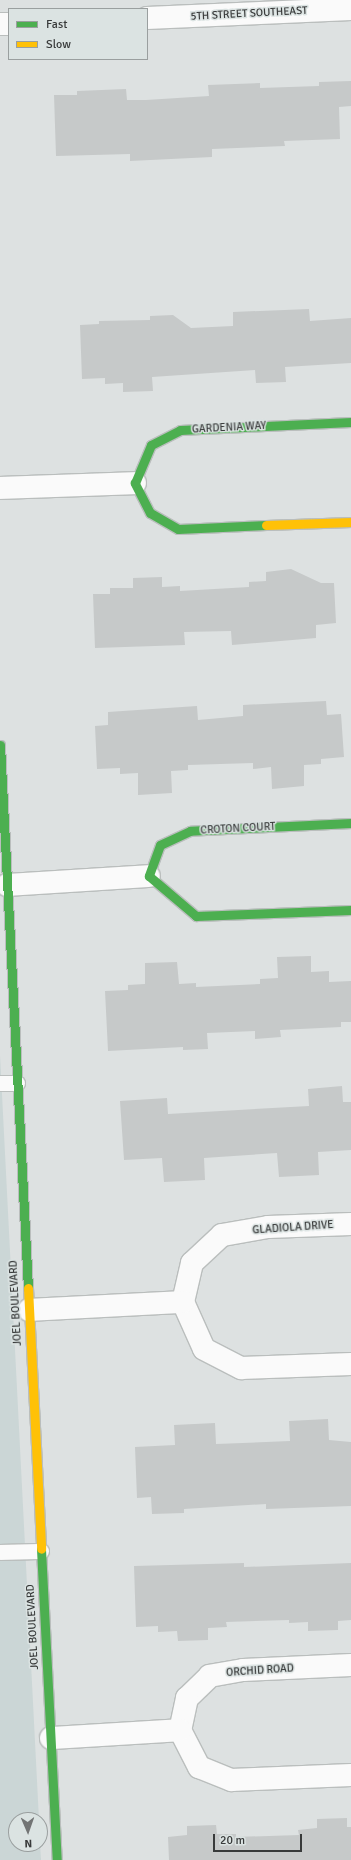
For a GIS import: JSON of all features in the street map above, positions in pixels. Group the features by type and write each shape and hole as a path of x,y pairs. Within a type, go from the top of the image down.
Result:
{"main road":[{"name":"GARDENIA WAY","path":"135,483 151,445 180,430 351,422"},
{"path":"135,483 150,513 178,529 351,522"},
{"name":"JOEL BOULEVARD","path":"0,745 57,1860"},
{"name":"CROTON COURT","path":"149,876 160,845 190,831 351,823"},
{"path":"149,876 196,916 351,910"}],"street":[{"name":"5TH STREET SOUTHEAST","path":"148,18 266,7 351,8"},
{"path":"0,488 135,483"},
{"path":"7,885 149,876"},
{"name":"GLADIOLA DRIVE","path":"183,1302 192,1263 222,1235 268,1227 351,1224"},
{"path":"29,1310 183,1302 204,1349 241,1368 351,1364"},
{"name":"ORCHID ROAD","path":"180,1730 187,1698 210,1676 243,1670 351,1665"},
{"path":"51,1738 180,1730 199,1767 231,1780 351,1775"}],"lane":[{"path":"0,1083 17,1082"},
{"path":"0,1552 41,1551"}],"shaded area":[{"path":"0,1055 39,1812 8,1812 8,1852 40,1852 41,1860 0,1860"}],"building":[{"path":"351,81 351,106 339,107 340,139 284,141 285,146 212,149 212,157 130,161 130,154 56,156 54,95 77,95 77,91 126,89 127,100 146,100 209,96 208,85 260,83 260,88 319,86 319,82"},
{"path":"309,309 310,321 351,318 351,363 285,367 286,382 256,383 255,370 152,377 153,391 123,392 123,383 105,384 105,378 82,379 80,325 99,324 99,321 150,320 150,316 173,315 191,328 233,326 233,312"},
{"path":"291,569 321,583 334,583 336,623 316,625 316,638 232,645 231,631 184,632 185,645 95,648 93,594 110,594 110,588 133,588 133,578 162,577 162,587 180,586 180,591 249,587 249,582 266,581 266,572"},
{"path":"326,701 327,715 341,714 344,757 321,759 321,764 304,765 304,786 272,789 271,767 253,769 253,763 188,765 188,770 171,771 172,793 138,795 138,773 120,774 120,768 97,769 95,726 108,725 108,712 197,706 198,720 243,716 243,705"},
{"path":"311,956 311,972 329,971 329,982 351,981 351,1022 341,1022 341,1027 280,1030 281,1037 255,1039 255,1031 207,1033 208,1049 183,1050 183,1047 108,1051 105,991 128,990 128,985 145,984 145,963 177,962 179,984 196,983 196,987 260,984 260,979 278,978 277,957"},
{"path":"342,1086 343,1102 351,1102 351,1150 318,1152 319,1175 279,1177 277,1153 204,1158 205,1180 164,1182 162,1158 124,1160 120,1101 167,1098 168,1114 309,1106 308,1089"},
{"path":"328,1419 329,1440 351,1442 351,1506 266,1509 266,1504 184,1509 184,1513 152,1514 151,1497 137,1498 135,1447 175,1445 174,1425 215,1423 216,1444 290,1441 289,1421"},
{"path":"244,1563 244,1567 351,1563 351,1620 338,1621 338,1630 308,1631 308,1622 289,1623 289,1620 226,1622 227,1627 208,1628 208,1640 178,1641 177,1631 158,1632 158,1626 136,1627 134,1566"},
{"path":"347,1818 347,1827 351,1827 351,1860 169,1860 168,1837 187,1835 187,1826 216,1825 217,1834 236,1834 236,1837 299,1835 298,1830 317,1828 317,1819"}],"traffic: fast":[{"path":"266,525 178,529 150,513 135,483 151,445 180,430 351,422"},
{"path":"0,745 28,1288"},
{"path":"351,823 190,831 160,845 149,876 196,916 351,910"},
{"path":"41,1549 57,1860"}],"traffic: slow":[{"path":"266,525 351,522"},
{"path":"28,1288 41,1549"}]}
